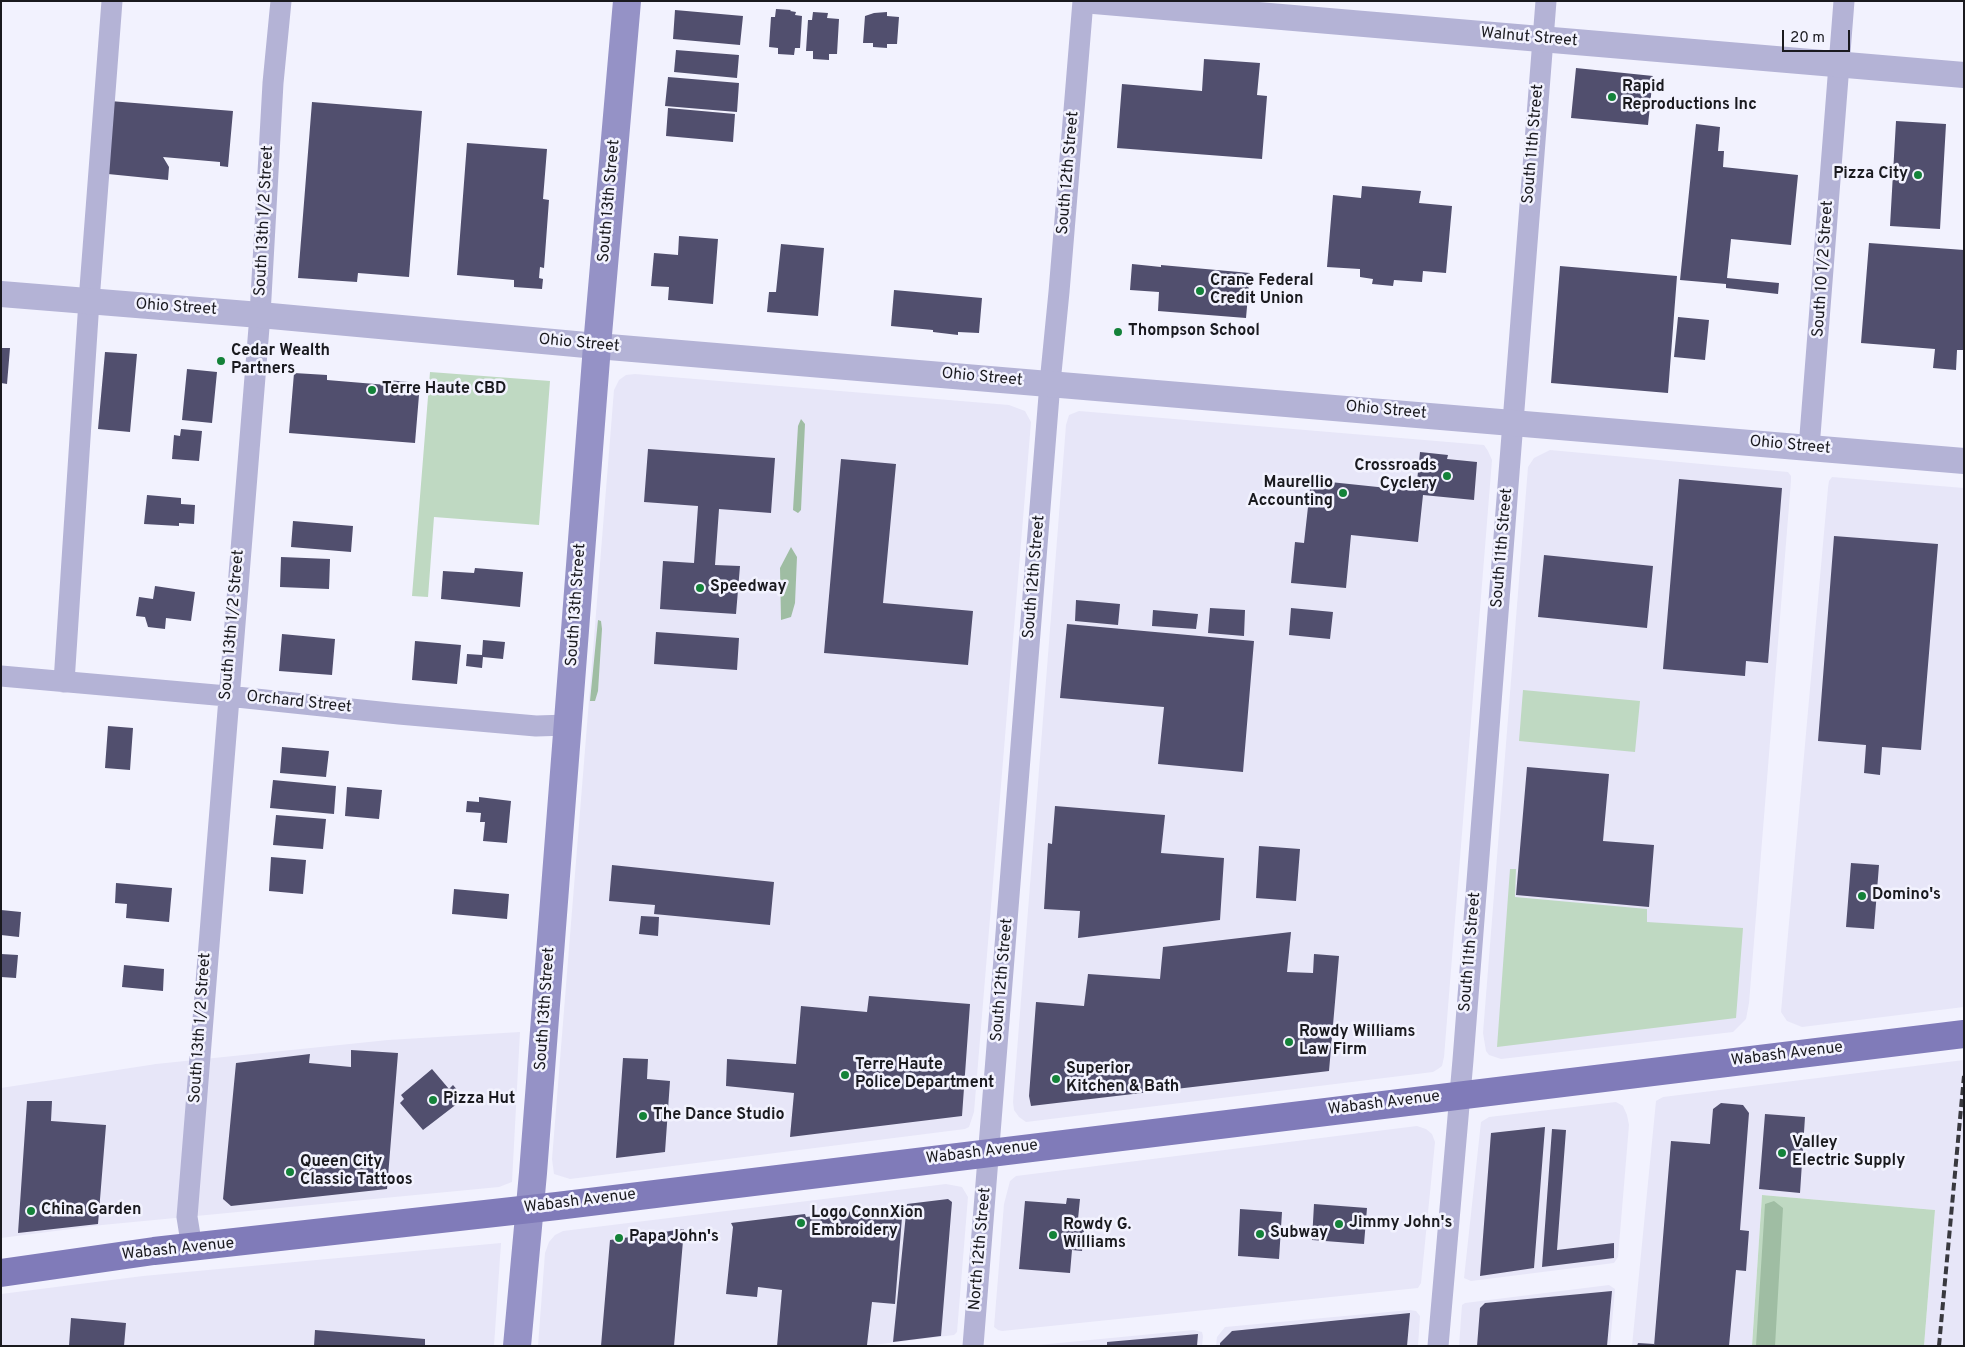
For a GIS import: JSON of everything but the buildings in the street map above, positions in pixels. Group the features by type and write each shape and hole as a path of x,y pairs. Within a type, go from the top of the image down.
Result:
{"main road":[{"name":"South 13th Street","path":"517,1346 597,346 627,1"},
{"name":"Wabash Avenue","path":"1,1273 154,1251 529,1209 1964,1034"}],"street":[{"path":"64,682 89,301 112,1"},
{"name":"South 13th 1/2 Street","path":"192,1248 186,1217 260,315 274,83 281,1"},
{"name":"South 12th Street","path":"989,1152 1050,383 1083,1"},
{"name":"Walnut Street","path":"1094,1 1964,75"},
{"name":"South 11th Street","path":"1438,1346 1460,1095 1546,1"},
{"name":"South 10 1/2 Street","path":"1810,448 1844,1"},
{"name":"Ohio Street","path":"1,294 1964,461"},
{"name":"Orchard Street","path":"1,676 536,726 568,725"},
{"name":"North 12th Street","path":"973,1346 989,1152"}],"shaded area":[{"path":"635,374 1009,405 1025,411 1031,422 974,1112 969,1127 965,1129 570,1179 554,1174 552,1159 614,390 619,380 626,375"},
{"path":"1079,411 1484,445 1488,451 1492,460 1444,1057 1442,1066 1433,1072 1026,1122 1014,1110 1013,1102 1066,425 1069,415"},
{"path":"1550,450 1788,472 1791,476 1749,1003 1746,1019 1733,1032 1501,1059 1489,1055 1486,1051 1483,1033 1528,467 1534,458"},
{"path":"1832,477 1964,488 1964,1007 1802,1027 1787,1021 1781,1012 1828,488"},
{"path":"520,1032 512,1182 499,1187 102,1225 1,1238 1,1088 156,1064 388,1040"},
{"path":"1964,1060 1964,1346 1924,1346 1935,1210 1762,1195 1752,1346 1632,1346 1656,1101 1663,1097"},
{"path":"1616,1102 1623,1106 1629,1125 1618,1257 1614,1263 1471,1281 1464,1278 1481,1122 1489,1117"},
{"path":"1417,1126 1426,1129 1432,1134 1435,1142 1421,1283 1418,1288 1002,1331 994,1327 1004,1204 1010,1181 1016,1176"},
{"path":"946,1184 962,1187 968,1197 957,1332 954,1335 865,1346 538,1346 545,1253 549,1242 555,1235 563,1231"},
{"path":"501,1243 494,1346 1,1346 1,1294 143,1276"},
{"path":"1609,1285 1615,1289 1610,1346 1459,1346 1462,1305 1465,1303"},
{"path":"1416,1311 1420,1316 1418,1346 1216,1346 1217,1337 1225,1327"},
{"path":"1194,1330 1202,1332 1202,1346 1028,1346"}],"green space":[{"path":"430,372 550,381 539,525 434,517 428,597 412,596"},
{"path":"801,419 805,424 801,510 798,513 793,510 798,426"},
{"path":"791,547 797,557 795,603 791,617 781,620 780,568"},
{"path":"598,620 601,621 602,629 598,691 595,701 590,701"},
{"path":"1523,690 1640,701 1635,752 1519,741"},
{"path":"1510,869 1516,869 1515,897 1647,909 1647,922 1743,928 1736,1018 1497,1047"},
{"path":"1762,1195 1935,1210 1924,1346 1752,1346"},
{"path":"1774,1201 1783,1208 1775,1346 1756,1346 1765,1204"}],"railway":[{"path":"1939,1346 1964,1076"}],"place":[{"name":"Rapid Reproductions Inc","path":"1612,97"},
{"name":"Pizza City","path":"1918,175"},
{"name":"Crane Federal Credit Union","path":"1200,291"},
{"name":"Thompson School","path":"1118,332"},
{"name":"Cedar Wealth Partners","path":"221,361"},
{"name":"Terre Haute CBD","path":"372,390"},
{"name":"Crossroads Cyclery","path":"1447,476"},
{"name":"Maurellio Accounting","path":"1343,493"},
{"name":"Speedway","path":"700,588"},
{"name":"Domino's","path":"1862,896"},
{"name":"Rowdy Williams Law Firm","path":"1289,1042"},
{"name":"Terre Haute Police Department","path":"845,1075"},
{"name":"Superior Kitchen & Bath","path":"1056,1079"},
{"name":"Pizza Hut","path":"433,1100"},
{"name":"The Dance Studio","path":"643,1116"},
{"name":"Valley Electric Supply","path":"1782,1153"},
{"name":"Queen City Classic Tattoos","path":"290,1172"},
{"name":"China Garden","path":"31,1211"},
{"name":"Logo ConnXion Embroidery","path":"801,1223"},
{"name":"Jimmy John's","path":"1339,1224"},
{"name":"Subway","path":"1260,1234"},
{"name":"Rowdy G. Williams","path":"1053,1235"},
{"name":"Papa John's","path":"619,1238"}]}
